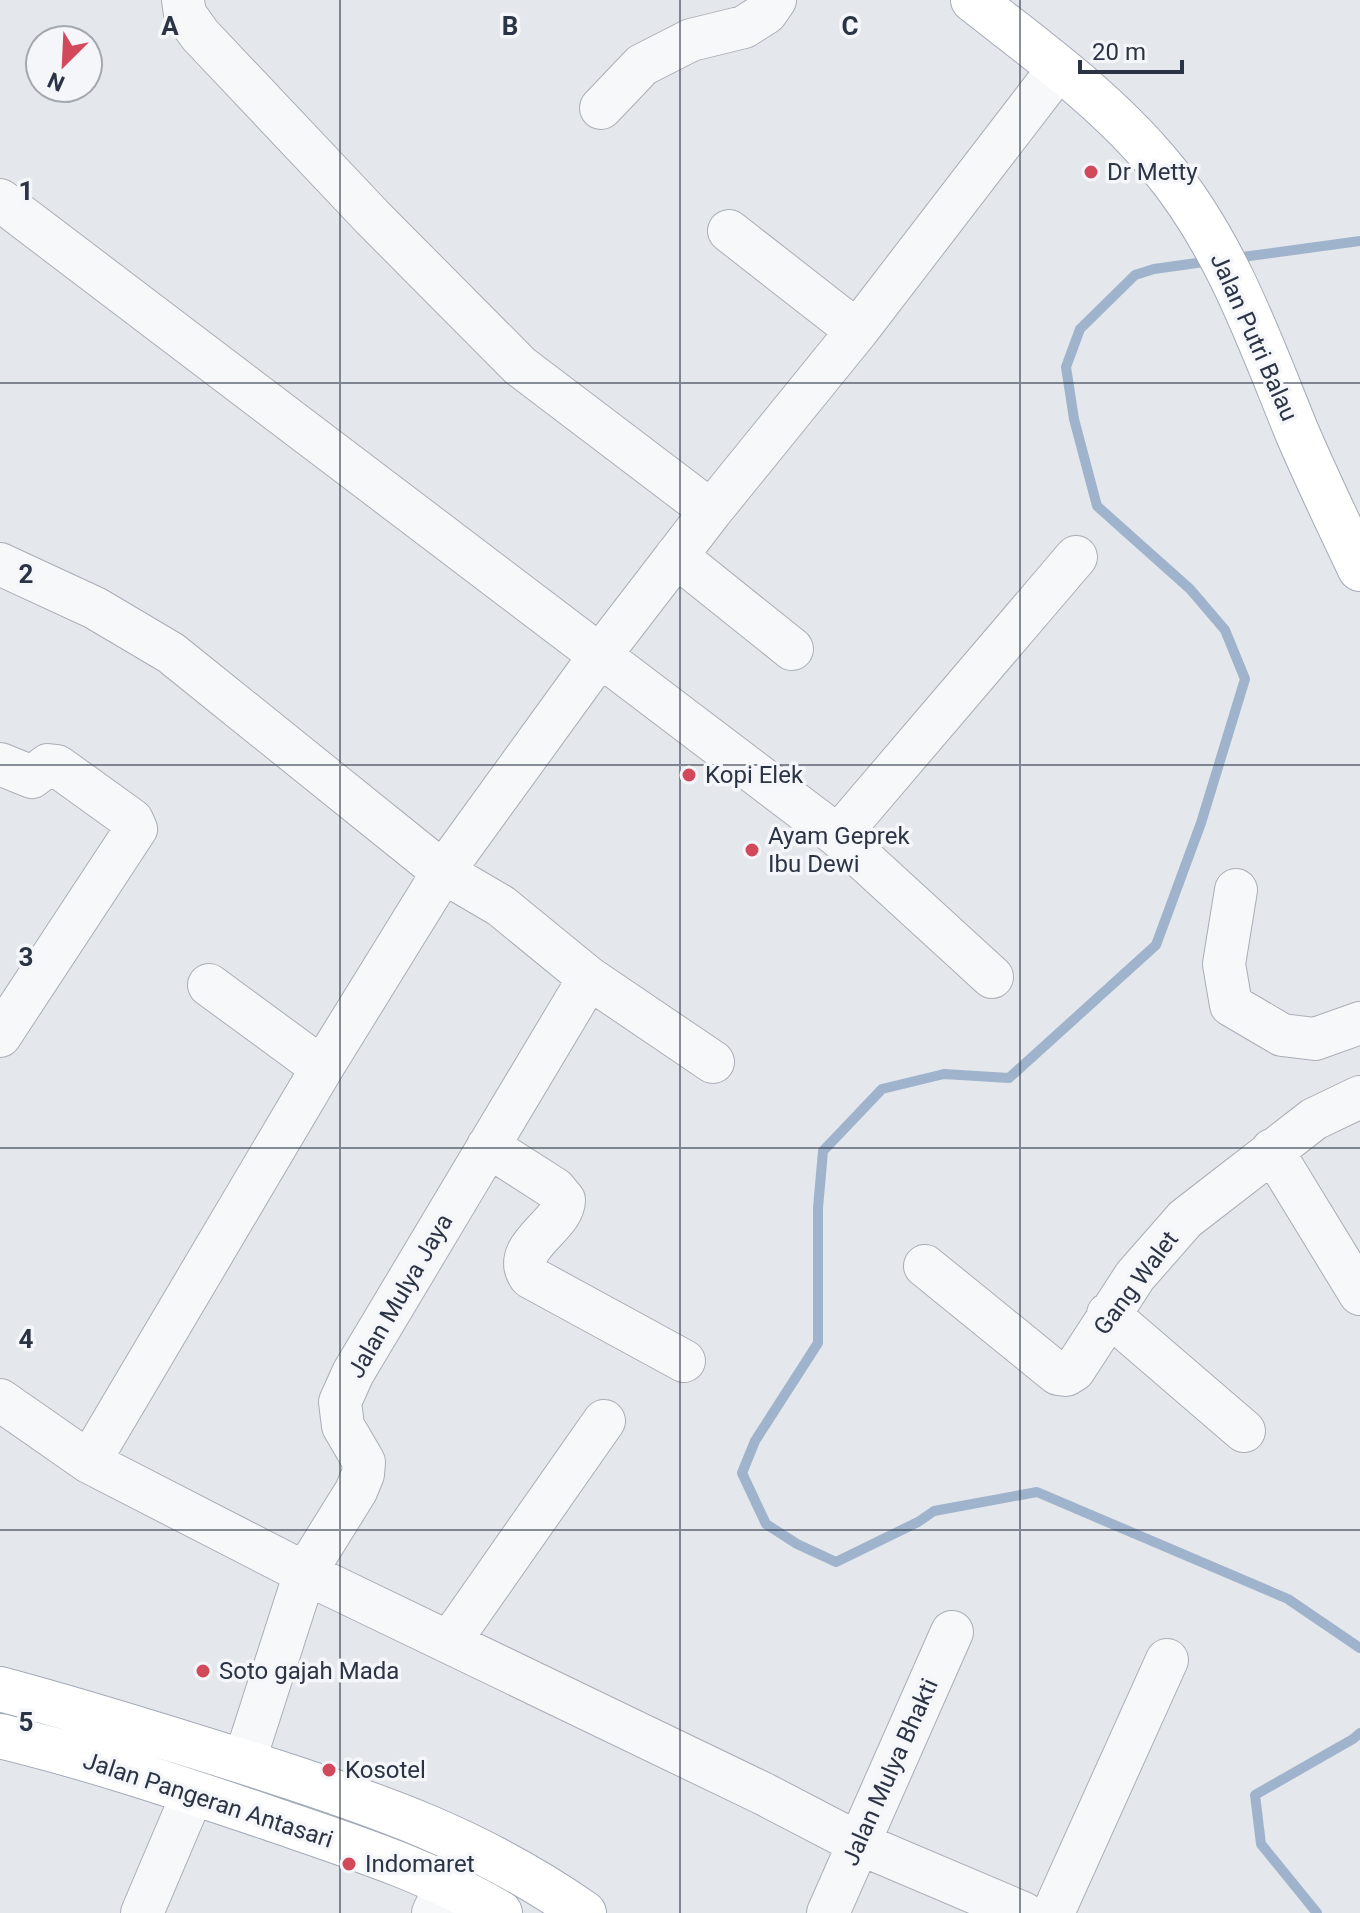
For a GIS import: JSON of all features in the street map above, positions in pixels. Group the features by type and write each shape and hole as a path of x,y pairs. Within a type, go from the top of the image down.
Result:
{"main road":[{"name":"Jalan Putri Balau","path":"973,0 1110,112 1160,165 1192,207 1238,289 1309,461 1360,569"},
{"name":"Jalan Pangeran Antasari","path":"0,1689 244,1762 418,1821 506,1864 584,1913"},
{"name":"Jalan Pangeran Antasari","path":"0,1736 193,1793 311,1833 440,1899 500,1913"}],"street":[{"path":"183,0 185,14 200,35 373,218 520,366 711,511"},
{"path":"601,108 642,65 691,40 744,27 766,13 775,0"},
{"path":"89,1462 322,1068 443,872 676,556 857,331 1059,68"},
{"path":"0,200 838,836 992,977"},
{"path":"729,231 857,331"},
{"path":"676,556 792,649"},
{"path":"838,836 1076,557"},
{"path":"0,564 95,608 171,653 443,872 501,906 589,978 713,1062"},
{"path":"0,764 32,777 48,765 57,766 132,820 136,829 0,1036"},
{"path":"1236,890 1224,964 1231,1005 1282,1035 1315,1039 1360,1023"},
{"name":"Jalan Mulya Jaya","path":"244,1762 305,1573 356,1491 363,1474 364,1462 343,1426 340,1402 353,1373 589,978"},
{"path":"209,985 322,1068"},
{"name":"Gang Walet","path":"925,1266 1058,1374 1066,1375 1074,1370 1135,1276 1185,1219 1314,1119 1360,1097"},
{"path":"488,1146 555,1189 564,1200 563,1208 534,1243 526,1258 525,1270 530,1277 684,1361"},
{"path":"1272,1150 1360,1294"},
{"path":"1108,1314 1244,1431"},
{"path":"0,1400 89,1462 305,1573 764,1794 858,1843 1023,1913"},
{"path":"450,1641 604,1421"},
{"name":"Jalan Mulya Bhakti","path":"828,1913 952,1632"},
{"path":"1053,1913 1167,1660"},
{"path":"142,1913 193,1793"}],"waterway":[{"path":"1235,258 1360,241"},
{"path":"1211,261 1154,269 1135,275 1080,329 1066,367 1074,419 1097,506 1190,589 1225,630 1245,679 1201,823 1156,945 1009,1078 944,1074 882,1089 823,1151 818,1208 818,1343 755,1441 742,1473 766,1524 797,1544 836,1562 934,1511 1037,1492 1288,1599 1360,1648"},
{"path":"1317,1913 1261,1844 1255,1795 1360,1733"}],"place":[{"name":"Dr Metty","path":"1091,172"},
{"name":"Kopi Elek","path":"689,775"},
{"name":"Ayam Geprek Ibu Dewi","path":"752,850"},
{"name":"Soto gajah Mada","path":"203,1671"},
{"name":"Kosotel","path":"329,1770"},
{"name":"Indomaret","path":"349,1864"}]}
